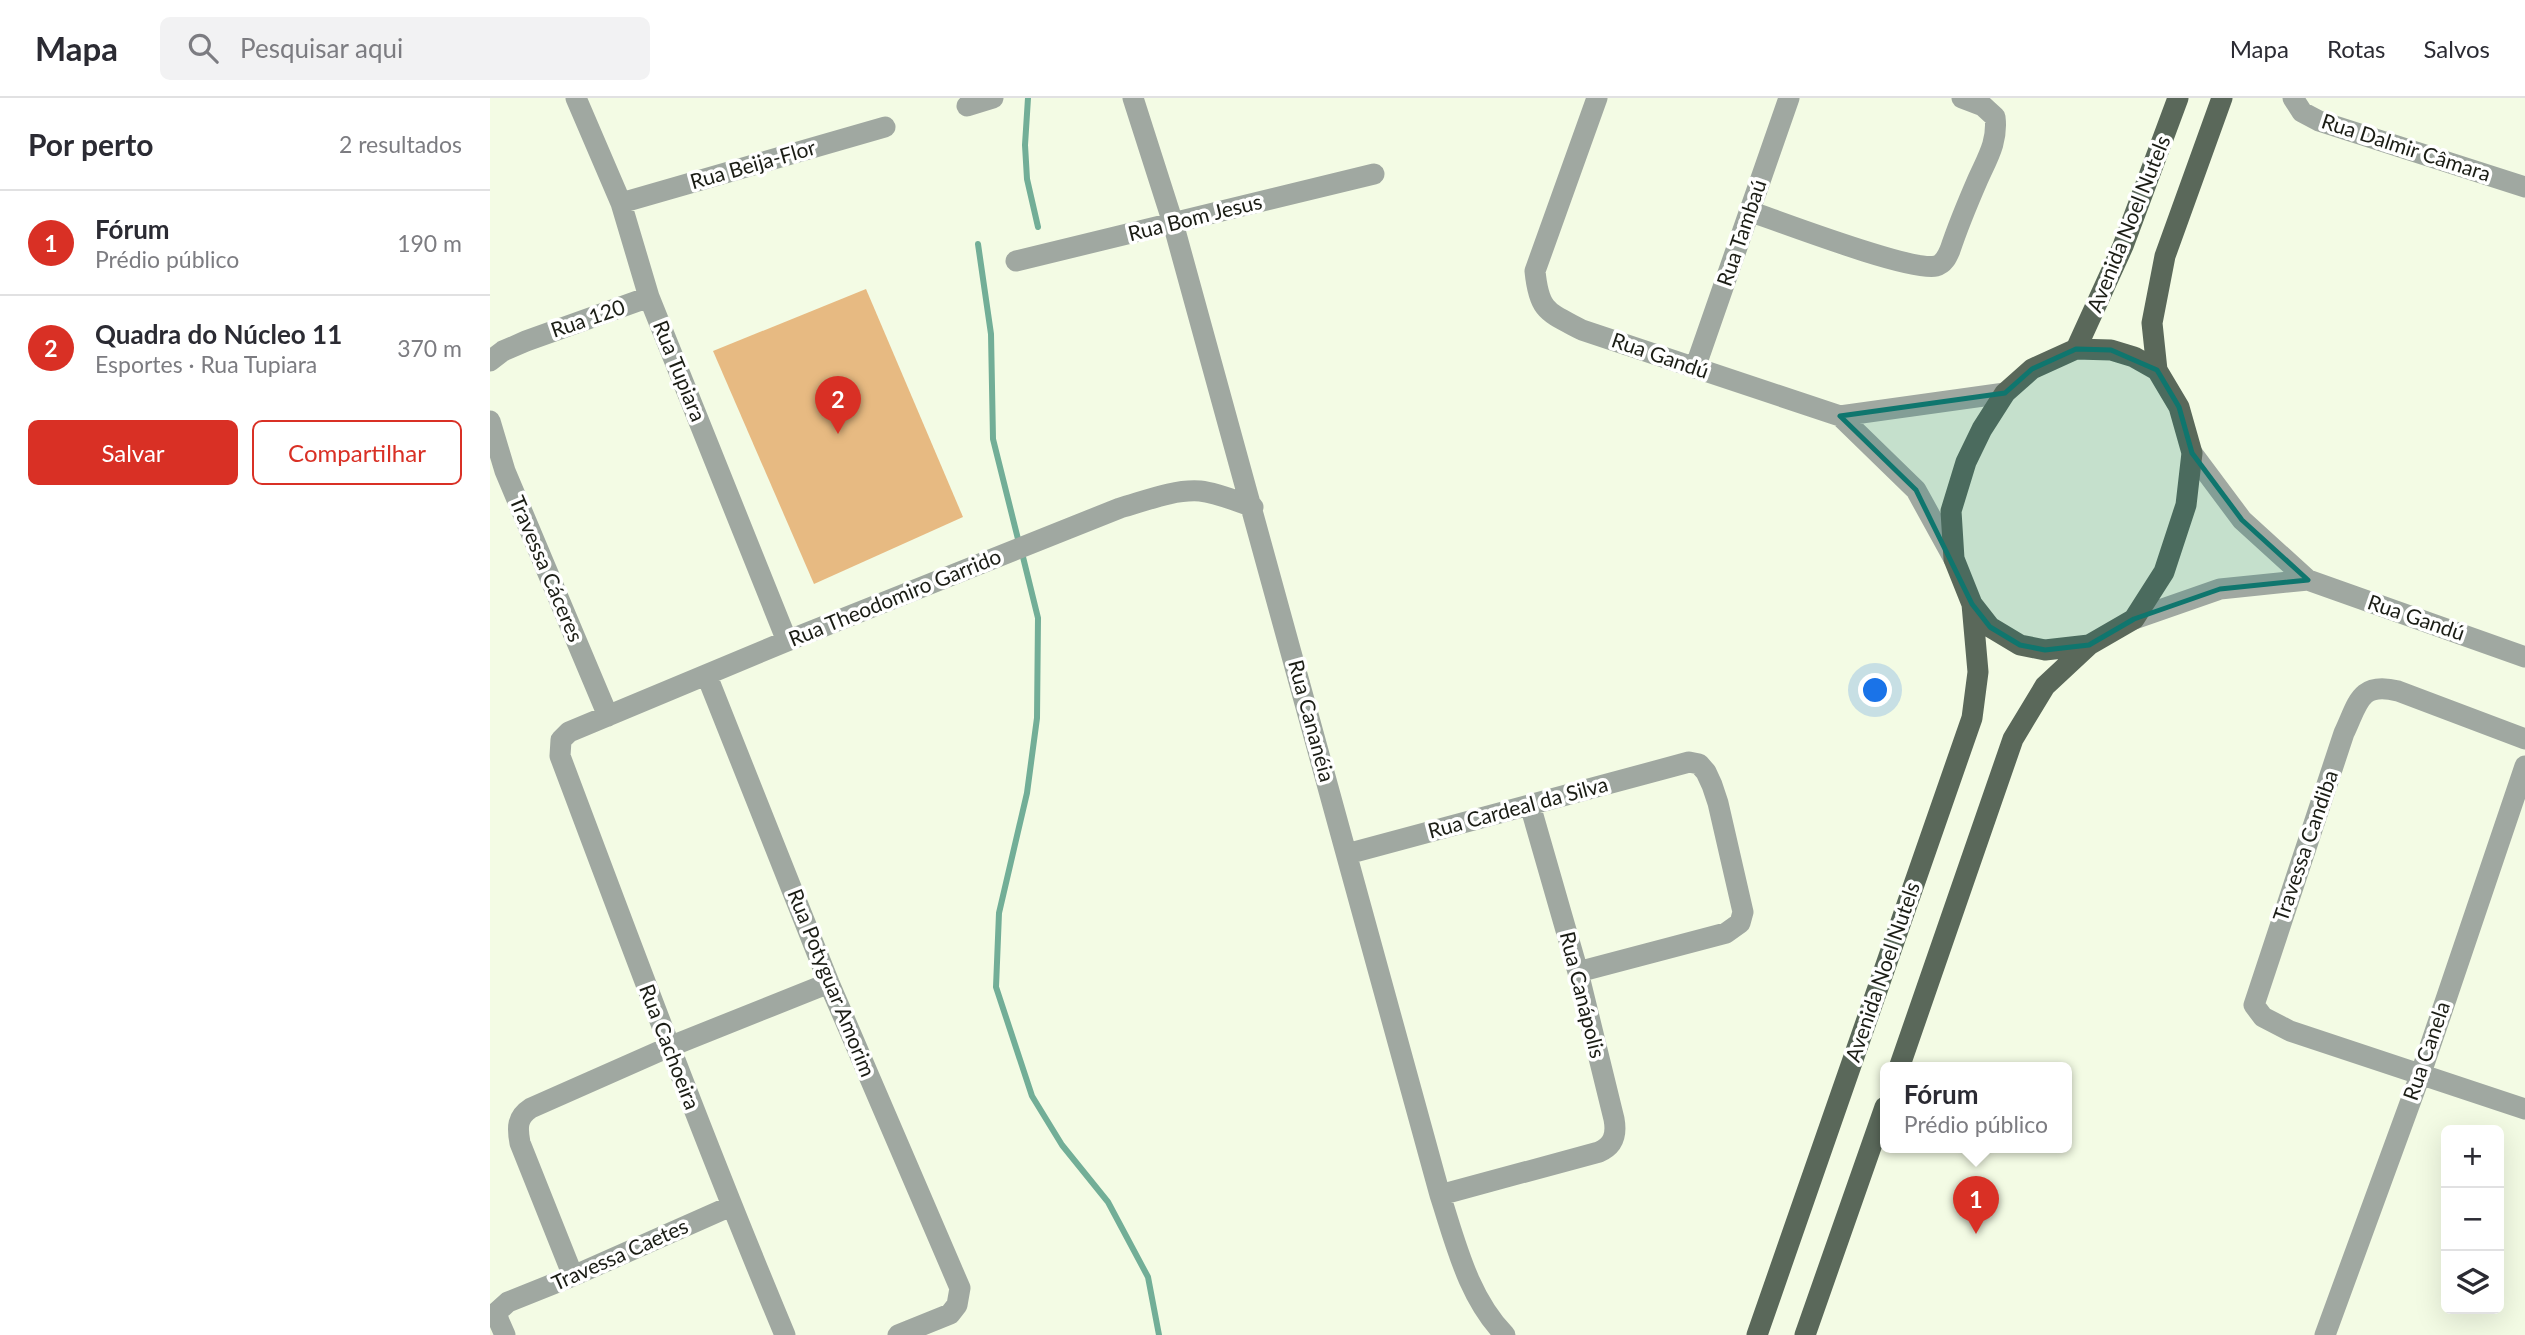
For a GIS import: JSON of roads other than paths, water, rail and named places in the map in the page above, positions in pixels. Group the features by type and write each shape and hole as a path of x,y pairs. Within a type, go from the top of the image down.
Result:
{"main road":[{"name":"Avenida Noel Nutels","path":"2076,349 2123,246 2178,98"},
{"name":"Avenida Noel Nutels","path":"2157,370 2152,323 2165,256 2222,98"},
{"path":"1901,1062 2013,740 2045,686 2089,645 2134,620 2164,572 2186,505 2192,453 2179,407 2157,370 2134,357 2110,350 2076,349 2032,369 2005,393 1982,429 1966,462 1951,511 1954,559 1972,604 1990,627 2020,645 2046,650 2089,645"},
{"name":"Avenida Noel Nutels","path":"1757,1335 1972,718 1978,672 1972,604"},
{"path":"1805,1335 1880,1121"}],"street":[{"name":"Rua Tupiara","path":"576,98 621,203 649,298 787,641"},
{"path":"967,106 993,98"},
{"name":"Rua Cananéia","path":"1133,98 1173,223 1253,507 1440,1195 1464,1269 1489,1318 1505,1335"},
{"name":"Rua Gandú","path":"1597,98 1535,271 1539,302 1554,315 1581,330 1840,416 1916,490 1954,559"},
{"name":"Rua Tambaú","path":"1695,368 1789,98"},
{"path":"1749,211 1885,256 1918,265 1936,266 1945,260 1993,149 1997,132 1995,117 1983,106 1962,98"},
{"name":"Rua Dalmir Câmara","path":"2294,99 2302,112 2319,121 2525,187"},
{"name":"Rua Beija-Flor","path":"621,203 885,127"},
{"name":"Rua Bom Jesus","path":"1016,261 1374,174"},
{"name":"Rua 120","path":"490,361 503,351 526,341 649,298"},
{"name":"Rua Gandú","path":"1840,416 2005,393"},
{"name":"Travessa Cáceres","path":"490,421 505,471 608,716"},
{"name":"Rua Gandú","path":"2192,453 2242,520 2308,580 2525,657"},
{"name":"Rua Theodomiro Garrido","path":"560,756 561,740 569,732 787,641 1120,508 1173,494 1199,491 1253,507"},
{"name":"Rua Gandú","path":"2134,620 2220,589 2308,580"},
{"name":"Rua Potyguar Amorim","path":"707,676 829,983 960,1287 957,1305 950,1314 898,1335"},
{"name":"Travessa Candiba","path":"2421,1073 2272,1023 2256,1011 2255,999 2344,733 2364,692 2384,687 2398,691 2525,739"},
{"name":"Rua Cachoeira","path":"560,756 669,1047 785,1335"},
{"name":"Rua Cardeal da Silva","path":"1347,854 1689,762 1699,764 1706,772 1718,803 1743,912 1741,923 1726,933 1578,972"},
{"name":"Rua Canela","path":"2325,1335 2421,1073 2525,766"},
{"name":"Rua Canápolis","path":"1440,1195 1607,1149 1612,1143 1616,1128 1578,972 1530,805"},
{"path":"573,1276 518,1136 519,1118 531,1108 669,1047 829,983"},
{"path":"2421,1073 2525,1109"},
{"name":"Travessa Caetes","path":"505,1335 498,1319 498,1311 508,1302 731,1206"}],"waterway":[{"path":"1028,98 1025,145 1027,179 1038,227"},
{"path":"978,244 991,334 993,439 1019,543"},
{"path":"1022,553 1038,618 1037,718 1027,793 999,913 996,987 1032,1096 1062,1145 1108,1202 1148,1277 1159,1335"}],"place":[{"name":"Quadra do Núcleo 11","path":"838,434"},
{"name":"Fórum","path":"1976,1234"}]}
